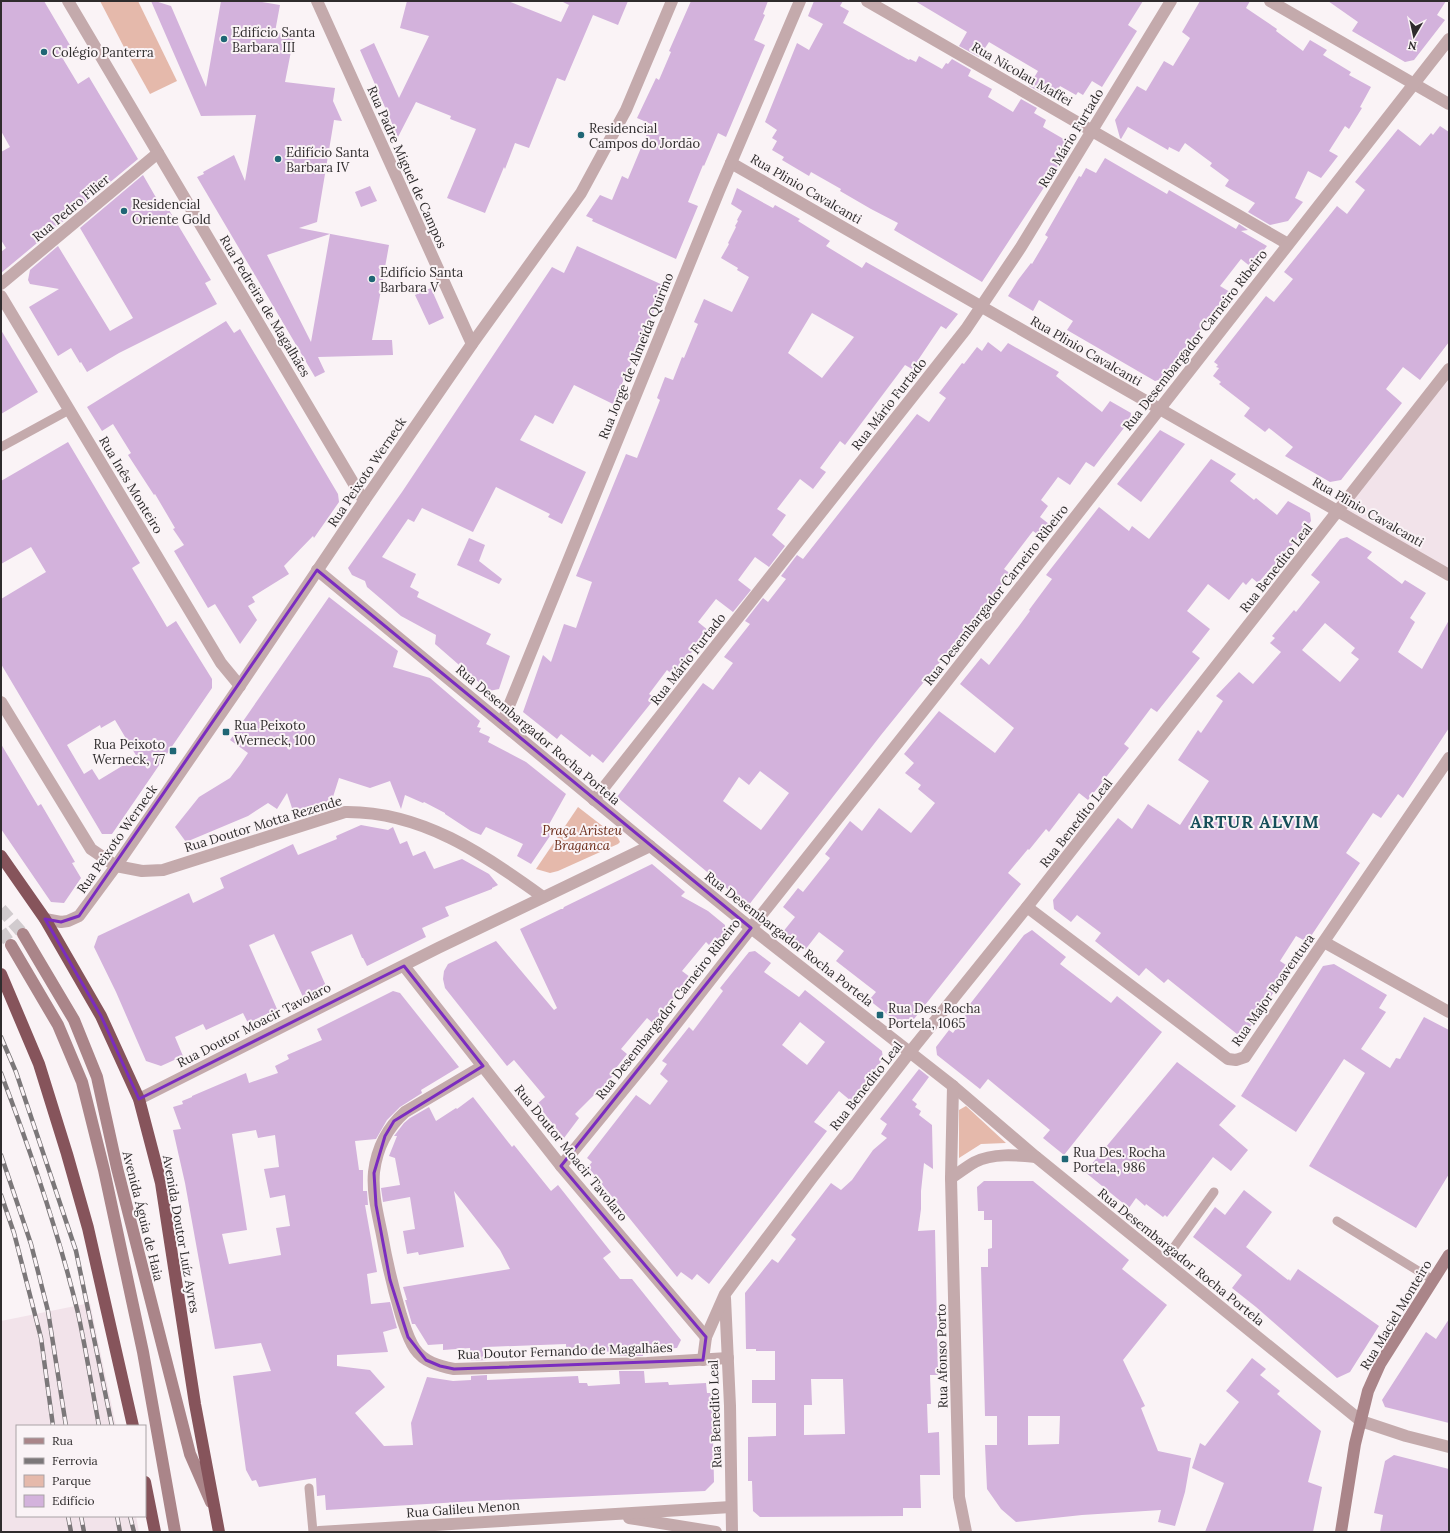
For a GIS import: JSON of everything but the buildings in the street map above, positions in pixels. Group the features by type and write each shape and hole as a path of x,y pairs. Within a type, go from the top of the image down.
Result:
{"highway":[{"name":"Avenida Doutor Luíz Ayres","path":"1,856 45,919 101,1016 139,1099 161,1183 195,1404 219,1532"},
{"path":"1,974 39,1064 67,1154 88,1228 133,1425"},
{"path":"146,1487 156,1532"}],"main road":[{"name":"Avenida Águia de Haia","path":"23,934 74,1020 97,1077 119,1176 190,1454 216,1514"},
{"name":"Avenida Águia de Haia","path":"11,945 58,1025 82,1082 104,1170 143,1352 175,1532"},
{"name":"Rua Maciel Monteiro","path":"1341,1532 1360,1421 1368,1391 1380,1364 1449,1255"}],"street":[{"name":"Rua Pedreira de Magalhães","path":"68,1 364,501"},
{"name":"Rua Padre Miguel de Campos","path":"317,1 472,344"},
{"name":"Rua Peixoto Werneck","path":"45,919 61,922 68,921 79,916 116,866 472,344 581,193 626,110 672,1"},
{"name":"Rua Jorge de Almeida Quirino","path":"502,723 731,163 800,1"},
{"name":"Rua Nicolau Maffei","path":"867,1 1288,244"},
{"name":"Rua Mário Furtado","path":"594,800 966,329 1021,247 1171,1"},
{"path":"1270,1 1449,104"},
{"name":"Rua Desembargador Carneiro Ribeiro","path":"561,1166 648,1060 750,928 943,686 1449,39"},
{"name":"Rua Pedro Filier","path":"1,284 158,153"},
{"name":"Rua Plinio Cavalcanti","path":"731,163 1449,575"},
{"name":"Rua Inês Monteiro","path":"1,296 221,663 240,686"},
{"name":"Rua Benedito Leal","path":"706,1337 725,1294 812,1178 910,1052 1028,908 1449,369"},
{"name":"Rua Desembargador Rocha Portela","path":"317,570 750,928 910,1052 1036,1157 1360,1421 1406,1436 1449,1447"},
{"path":"1,702 91,849 116,866"},
{"name":"Rua Major Boaventura","path":"1028,908 1228,1059 1236,1060 1246,1057 1449,758"},
{"name":"Rua Doutor Motta Rezende","path":"116,866 142,871 163,870 345,812 364,812 384,815 438,832 469,847 494,862 543,897"},
{"name":"Rua Doutor Moacir Tavolaro","path":"139,1099 543,897 650,846"},
{"path":"1324,942 1449,1012"},
{"name":"Rua Doutor Moacir Tavolaro","path":"404,966 561,1166 706,1337"},
{"name":"Rua Doutor Fernando de Magalhães","path":"483,1066 405,1112 394,1121 384,1136 378,1154 374,1173 376,1205 390,1280 408,1337 415,1350 426,1360 440,1366 454,1368 640,1363 728,1358"},
{"name":"Rua Afonso Porto","path":"952,1086 951,1178 959,1497 966,1532"},
{"path":"951,1178 975,1162 993,1157 1009,1155 1036,1157"},
{"name":"Rua Benedito Leal","path":"725,1294 732,1532"},
{"path":"703,1360 706,1337"},
{"name":"Rua Galileu Menon","path":"319,1532 731,1507"},
{"name":"Rua Galileu Menon","path":"608,1514 716,1532"}],"lane":[{"path":"1,447 69,410"},
{"path":"1164,1261 1214,1192"},
{"path":"1337,1221 1433,1280"},
{"path":"308,1488 313,1532"}],"highlighted area":[{"path":"317,570 751,928 561,1166 706,1337 703,1360 454,1369 440,1366 426,1360 408,1337 390,1280 376,1205 374,1173 385,1136 394,1121 483,1066 404,966 139,1099 101,1016 45,919 61,922 79,916"}],"shaded area":[{"path":"1449,369 1449,575 1338,511"},
{"path":"90,1303 116,1425 16,1425 16,1517 136,1517 139,1532 1,1532 1,1321"}],"green space":[{"path":"100,1 138,1 177,81 150,94"},
{"name":"Praça Aristeu Braganca","path":"578,807 618,838 620,842 558,871 550,873 536,869"},
{"path":"966,1106 1006,1143 981,1144 959,1158 959,1110"}],"tunnel":[{"path":"1,909 23,934"},
{"path":"1,931 11,945"}],"railway":[{"path":"1,1037 16,1072 76,1251 112,1425"},
{"path":"1,1073 23,1132 62,1252 78,1313 99,1425"},
{"path":"1,1155 31,1244 48,1311 66,1425"},
{"path":"1,1195 14,1233 41,1338 53,1425"},
{"path":"68,1517 71,1532"},
{"path":"81,1517 84,1532"},
{"path":"117,1517 120,1532"},
{"path":"130,1517 134,1532"}],"place":[{"name":"Edifício Santa Barbara III","path":"224,39"},
{"name":"Colégio Panterra","path":"44,52"},
{"name":"Residencial Campos do Jordão","path":"581,135"},
{"name":"Edifício Santa Barbara IV","path":"278,159"},
{"name":"Residencial Oriente Gold","path":"124,211"},
{"name":"Edifício Santa Barbara V","path":"372,279"},
{"name":"Rua Peixoto Werneck, 100","path":"226,732"},
{"name":"Rua Peixoto Werneck, 77","path":"173,751"},
{"name":"Rua Des. Rocha Portela, 1065","path":"880,1015"},
{"name":"Rua Des. Rocha Portela, 986","path":"1065,1159"}],"district":[{"name":"ARTUR ALVIM","path":"1255,822"}]}
